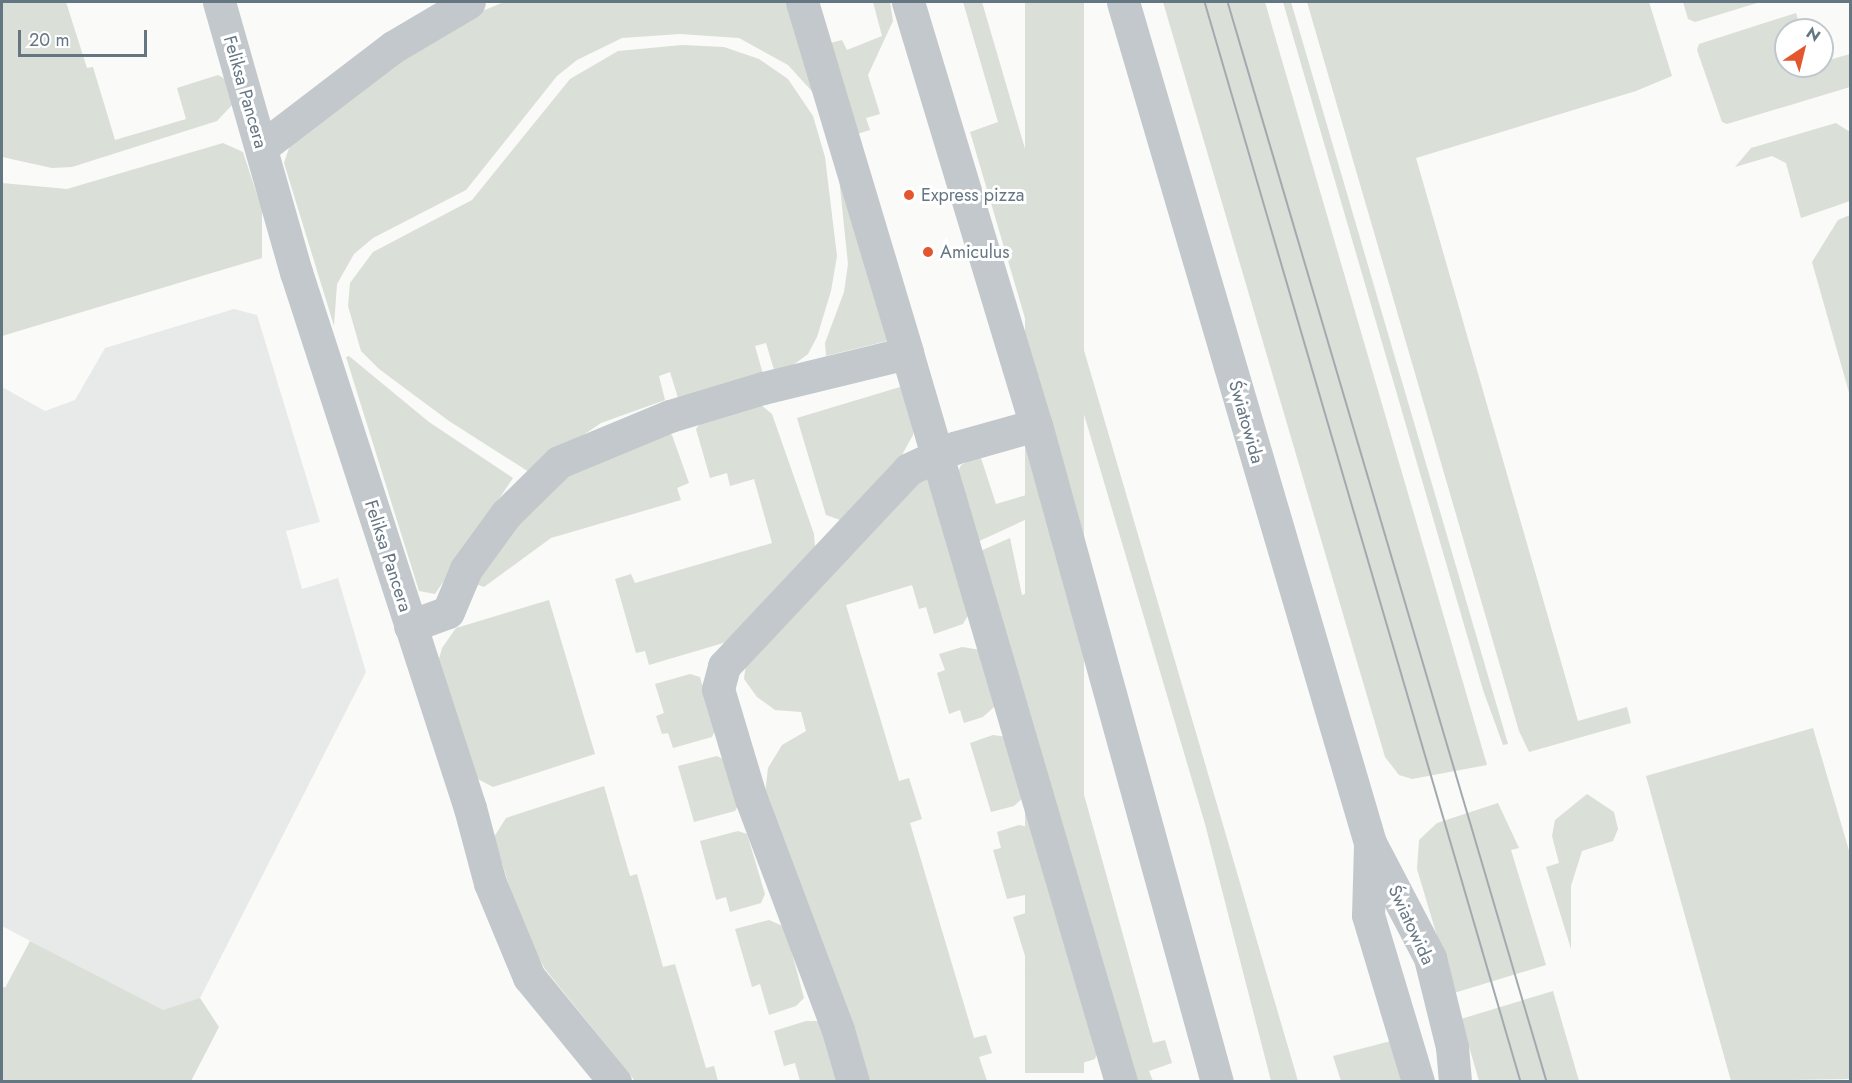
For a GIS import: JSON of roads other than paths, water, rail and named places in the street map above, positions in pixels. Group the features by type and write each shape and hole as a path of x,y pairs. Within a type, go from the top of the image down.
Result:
{"street":[{"name":"Feliksa Pancera","path":"219,2 296,272 470,808 490,883 529,977 615,1082"},
{"path":"262,147 393,47 466,2"},
{"path":"802,2 939,454 1121,1082"},
{"path":"908,2 1036,425 1217,1082"},
{"name":"Światowida","path":"1123,2 1370,843 1430,958 1452,1047 1455,1082"},
{"path":"410,626 448,612 466,569 499,523 559,462 670,416 763,388 907,353"},
{"path":"853,1082 838,1030 751,799 718,689 724,666 829,551 909,470 939,454 1036,425"},
{"name":"Światowida","path":"1370,843 1368,915 1418,1082"}],"tram line":[{"path":"1205,2 1521,1082"},
{"path":"1228,2 1547,1082"}],"place":[{"name":"Express pizza","path":"909,195"},
{"name":"Amiculus","path":"928,252"}]}
